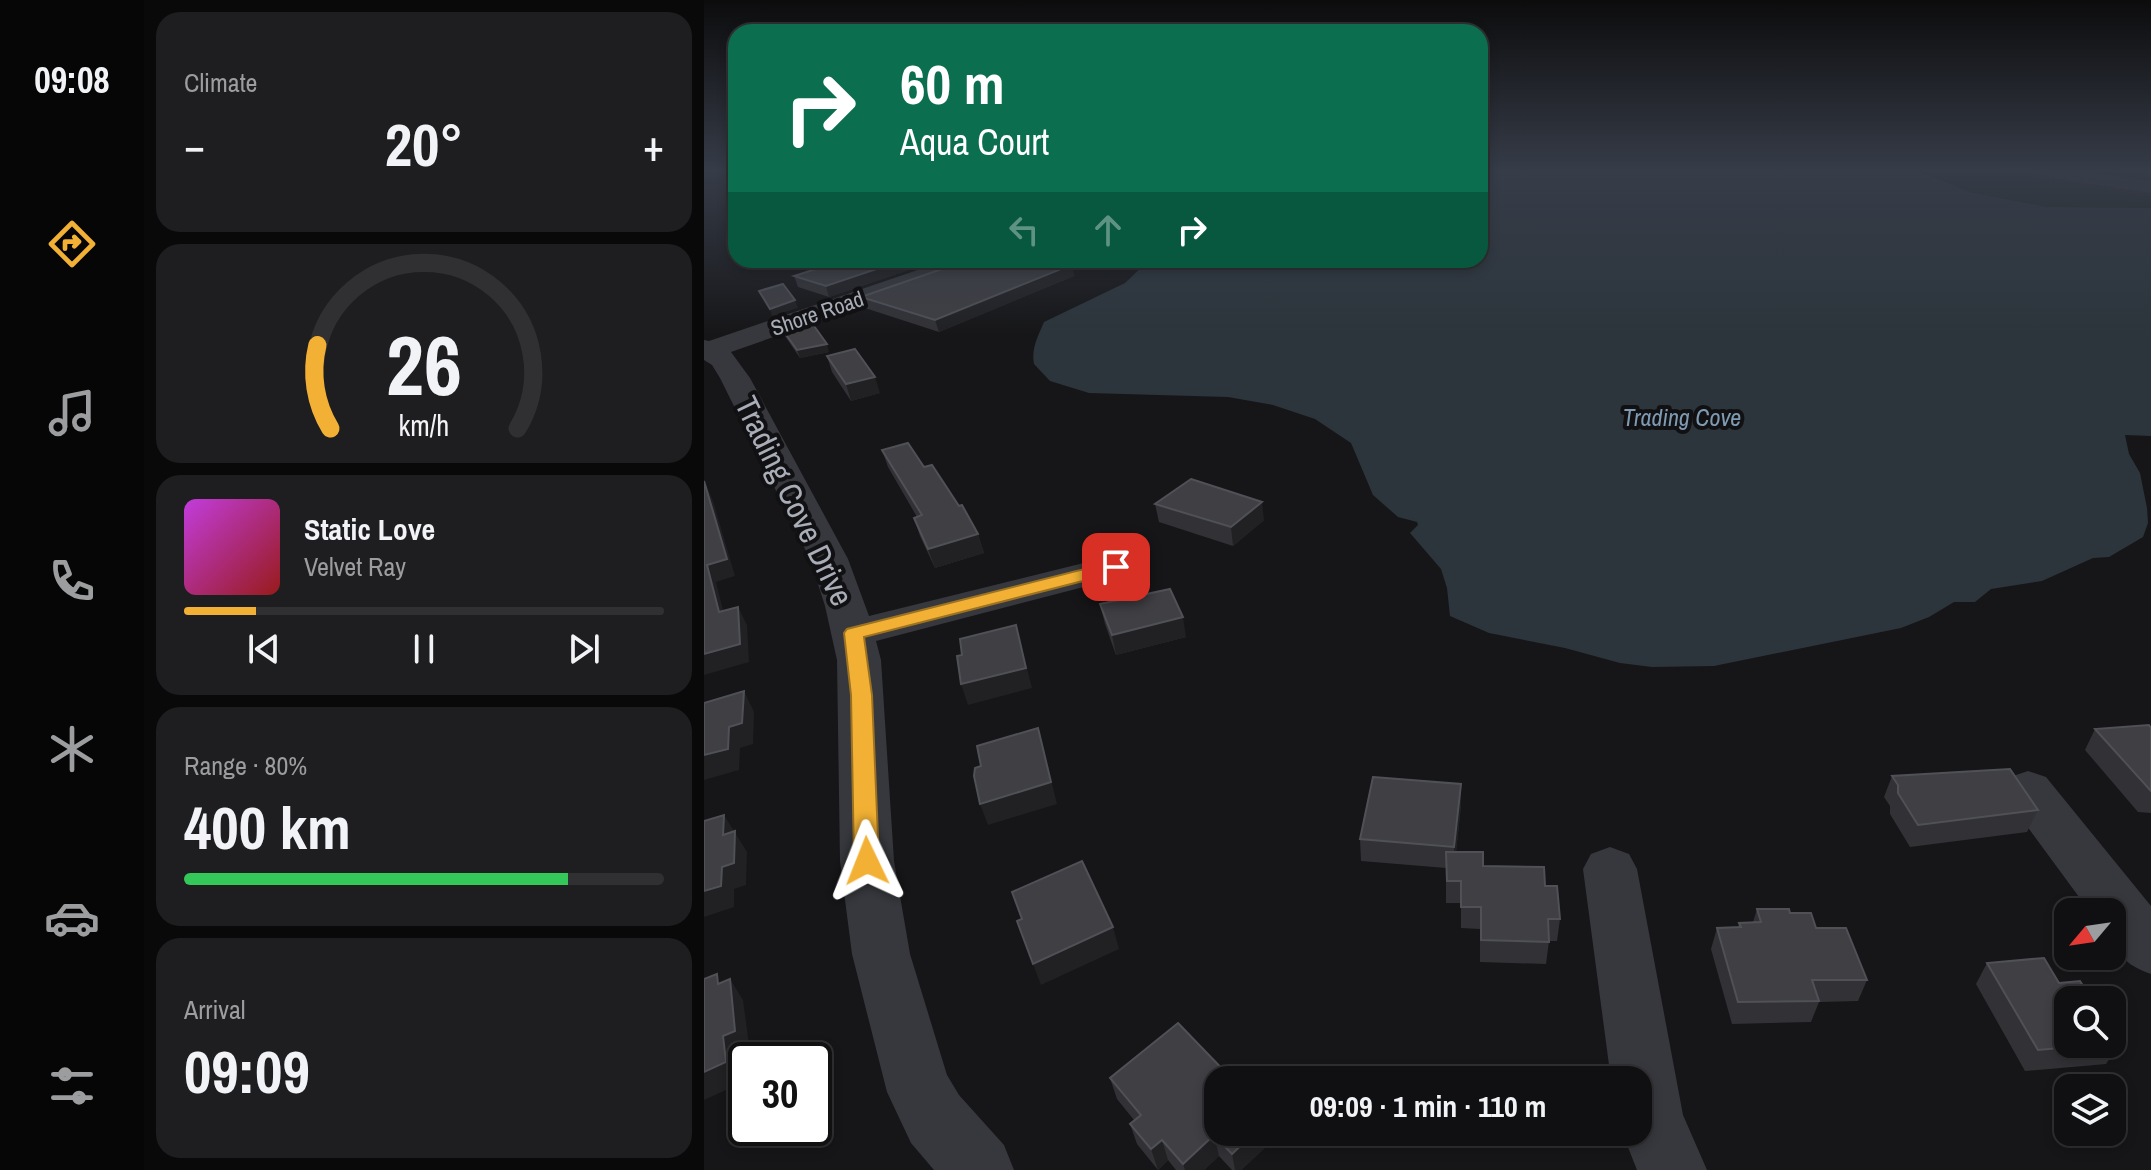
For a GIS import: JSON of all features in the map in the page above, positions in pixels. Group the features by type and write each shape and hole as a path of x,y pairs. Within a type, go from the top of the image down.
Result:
{"street":[{"name":"Shore Road","path":"707,349 946,268"},
{"name":"Trading Cove Drive","path":"707,349 728,367 833,569 854,633 862,695 867,861 881,954 920,1092 935,1119 979,1170"},
{"path":"854,633 1116,567"},
{"path":"2028,790 2151,949"},
{"path":"1610,869 1650,1117 1672,1170"}],"water":[{"name":"Trading Cove","path":"1488,226 2151,226 2151,436 2125,435 2129,454 2140,473 2148,523 2143,537 2109,557 2093,558 2042,581 1991,589 1975,602 1954,602 1929,617 1901,628 1714,666 1652,667 1620,663 1489,633 1450,616 1441,569 1410,533 1418,525 1417,522 1398,517 1373,495 1351,443 1315,419 1273,405 1228,397 1089,393 1050,381 1034,364 1033,358 1044,322 1125,283 1141,268 1488,268"}],"building":[{"path":"819,268 879,268 826,286 794,276"},
{"path":"945,268 1064,268 935,320 861,297"},
{"path":"783,284 795,300 770,309 759,291"},
{"path":"809,319 827,344 797,350 782,329"},
{"path":"855,349 875,377 846,384 827,356"},
{"path":"908,443 924,467 932,465 959,506 962,505 978,534 928,549 914,518 922,515 882,450"},
{"path":"1191,479 1262,502 1231,527 1155,504"},
{"path":"704,481 727,559 707,565 719,612 738,607 740,644 704,654"},
{"path":"1170,589 1183,617 1112,635 1100,604"},
{"path":"1016,625 1026,668 961,684 957,656 962,655 960,639"},
{"path":"744,691 742,723 729,727 728,749 704,755 704,703"},
{"path":"2149,725 2151,728 2151,791 2095,729"},
{"path":"1038,728 1051,782 980,804 974,776 975,768 981,766 977,746"},
{"path":"2010,769 2038,810 1918,825 1898,793 1898,785 1892,776"},
{"path":"1373,777 1461,784 1454,847 1360,839"},
{"path":"724,815 723,835 735,831 734,863 722,867 721,886 704,891 704,821"},
{"path":"1446,852 1483,852 1483,866 1544,867 1545,886 1557,886 1560,919 1548,919 1549,942 1481,940 1481,907 1461,907 1461,881 1447,881"},
{"path":"1082,861 1113,927 1033,964 1017,921 1022,919 1012,892"},
{"path":"1757,909 1811,913 1816,928 1846,928 1867,980 1812,980 1819,1001 1738,1002 1717,928 1761,922"},
{"path":"2044,958 2059,983 2080,981 2083,986 2054,986 2054,1049 2038,1050 1987,963"},
{"path":"717,974 718,984 730,979 735,1031 723,1036 726,1062 704,1072 704,979"},
{"path":"1178,1023 1219,1066 1204,1066 1204,1144 1183,1164 1162,1140 1151,1149 1130,1124 1141,1115 1110,1078"},
{"path":"1224,1146 1240,1146 1232,1154"}],"route":[{"path":"867,861 862,695 854,633 1116,567"}]}
